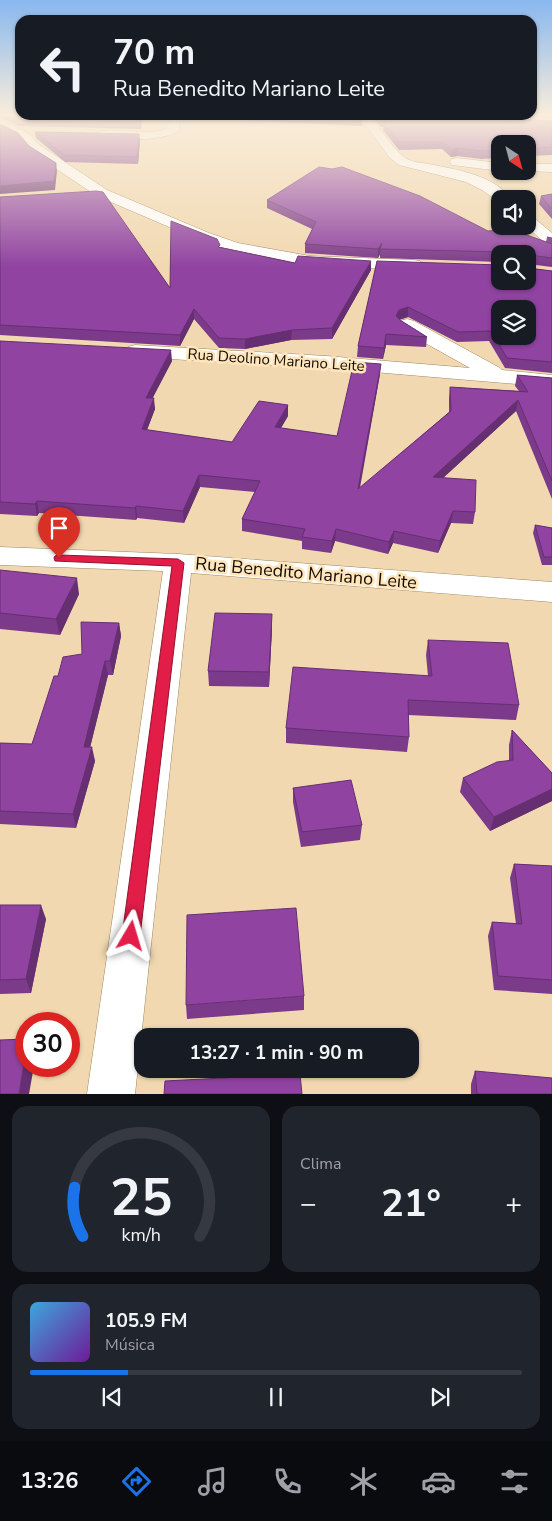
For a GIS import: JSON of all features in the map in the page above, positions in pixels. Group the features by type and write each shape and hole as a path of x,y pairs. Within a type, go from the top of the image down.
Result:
{"street":[{"path":"60,165 102,193 203,236 235,246 271,255 310,261 431,266"},
{"path":"413,165 476,180 494,190"},
{"path":"536,168 552,168"},
{"path":"83,194 102,193"},
{"path":"536,227 552,241"},
{"path":"407,325 503,378"},
{"name":"Rua Deolino Mariano Leite","path":"119,350 326,362 552,382"},
{"name":"Rua Benedito Mariano Leite","path":"0,556 178,563 552,592"},
{"path":"111,1094 178,563"}],"building":[{"path":"0,165 56,165 54,181 0,186"},
{"path":"319,167 332,169 342,167 420,196 488,231 491,231 491,235 527,235 552,244 552,258 536,256 536,245 491,245 491,252 380,249 382,243 378,249 305,244 316,222 267,200"},
{"path":"103,192 170,288 171,221 217,239 220,245 218,247 295,263 298,256 371,261 332,328 292,330 245,339 219,338 194,309 180,335 0,325 0,197"},
{"path":"552,194 552,209 541,196"},
{"path":"377,261 491,265 491,290 536,290 536,269 552,271 552,362 507,358 499,345 536,345 536,300 491,300 491,331 458,332 408,307 399,310 396,316 427,337 386,334 384,348 358,346"},
{"path":"0,341 171,350 146,398 154,398 142,429 232,442 259,401 288,405 275,427 337,436 354,362 381,364 358,489 451,411 450,387 528,392 517,375 552,378 552,481 518,400 433,477 476,480 475,512 453,511 440,541 394,531 389,542 336,529 332,541 302,537 305,529 242,519 260,481 199,475 183,511 136,506 135,508 37,501 35,504 0,502"},
{"path":"535,525 552,528 552,557 544,557"},
{"path":"0,570 77,578 56,619 0,613"},
{"path":"215,613 272,614 269,672 208,671"},
{"path":"81,622 119,623 110,661 105,661 84,747 92,747 73,814 0,811 0,743 32,744 54,676 58,676 63,657 82,654"},
{"path":"428,640 508,643 519,705 408,700 409,737 286,728 293,667 432,676"},
{"path":"512,730 552,773 552,789 494,817 463,778 497,762 513,760"},
{"path":"351,780 362,825 302,832 293,788"},
{"path":"514,864 552,866 552,980 498,976 492,922 522,924"},
{"path":"0,905 41,905 26,979 0,980"},
{"path":"296,908 304,996 186,1005 187,915"},
{"path":"15,1039 15,1077 22,1077 19,1094 0,1094 0,1040"},
{"path":"475,1071 552,1078 552,1094 477,1094"},
{"path":"223,1078 300,1078 302,1094 164,1094 165,1081"}],"route":[{"path":"59,558 178,563 131,936"}]}
